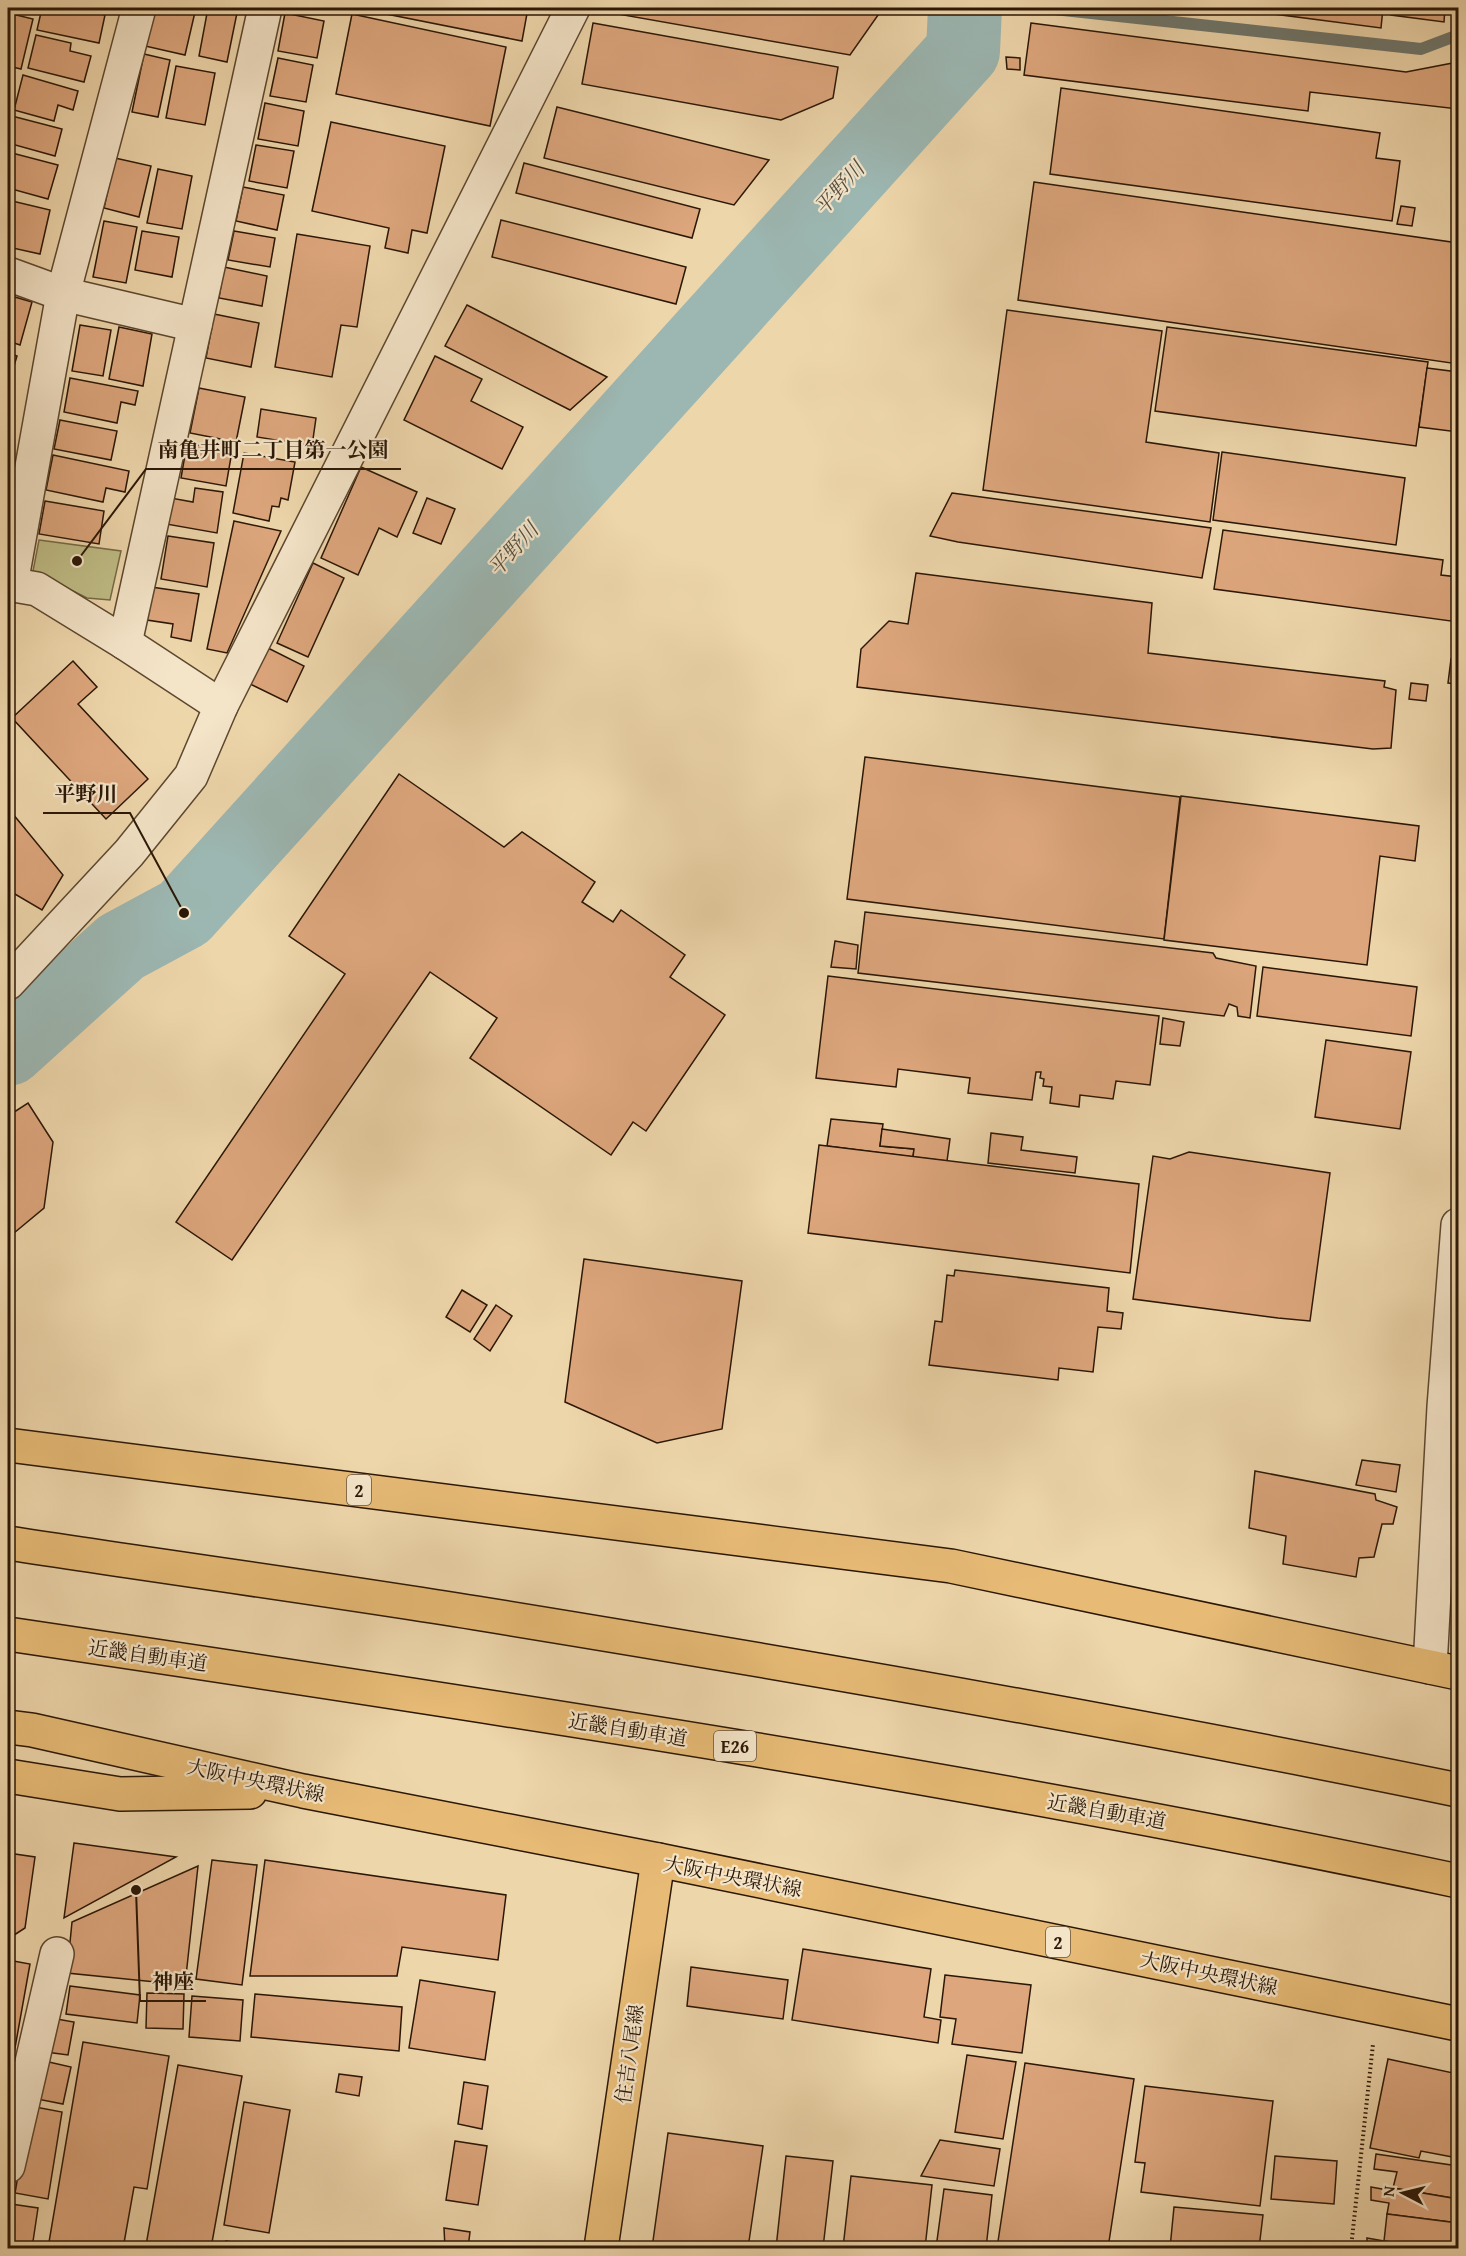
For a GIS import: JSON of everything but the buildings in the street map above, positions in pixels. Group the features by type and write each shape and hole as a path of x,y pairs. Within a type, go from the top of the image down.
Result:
{"main road":[{"name":"2","path":"8,1445 951,1566 1444,1670"},
{"path":"8,1543 472,1613 905,1684 1282,1754 1458,1790"},
{"name":"近畿自動車道","path":"8,1634 473,1703 895,1773 1276,1842 1458,1881"},
{"name":"大阪中央環状線","path":"8,1726 303,1791 658,1860 1458,2024"},
{"path":"8,1776 120,1794 303,1791"},
{"name":"住吉八尾線","path":"601,2248 658,1860"}],"street":[{"path":"140,8 63,294 9,584 37,589 221,706"},
{"path":"125,643 265,8"},
{"path":"8,983 129,853 191,776 221,706 573,8"},
{"path":"8,274 63,294 195,325"},
{"path":"1444,1670 1444,1407 1458,1225"},
{"path":"8,2166 57,1954"}],"path":[{"path":"1351,2248 1373,2043 1382,2008"}],"shaded area":[{"path":"39,540 121,551 110,600 87,598 33,571"}],"waterway":[{"name":"平野川","path":"8,1049 121,947 184,913 963,51 965,8"},
{"path":"1045,8 1421,49 1458,35"}],"place":[{"name":"南亀井町二丁目第一公園","path":"77,561"},
{"name":"平野川","path":"184,913"},
{"name":"神座","path":"136,1890"}]}
